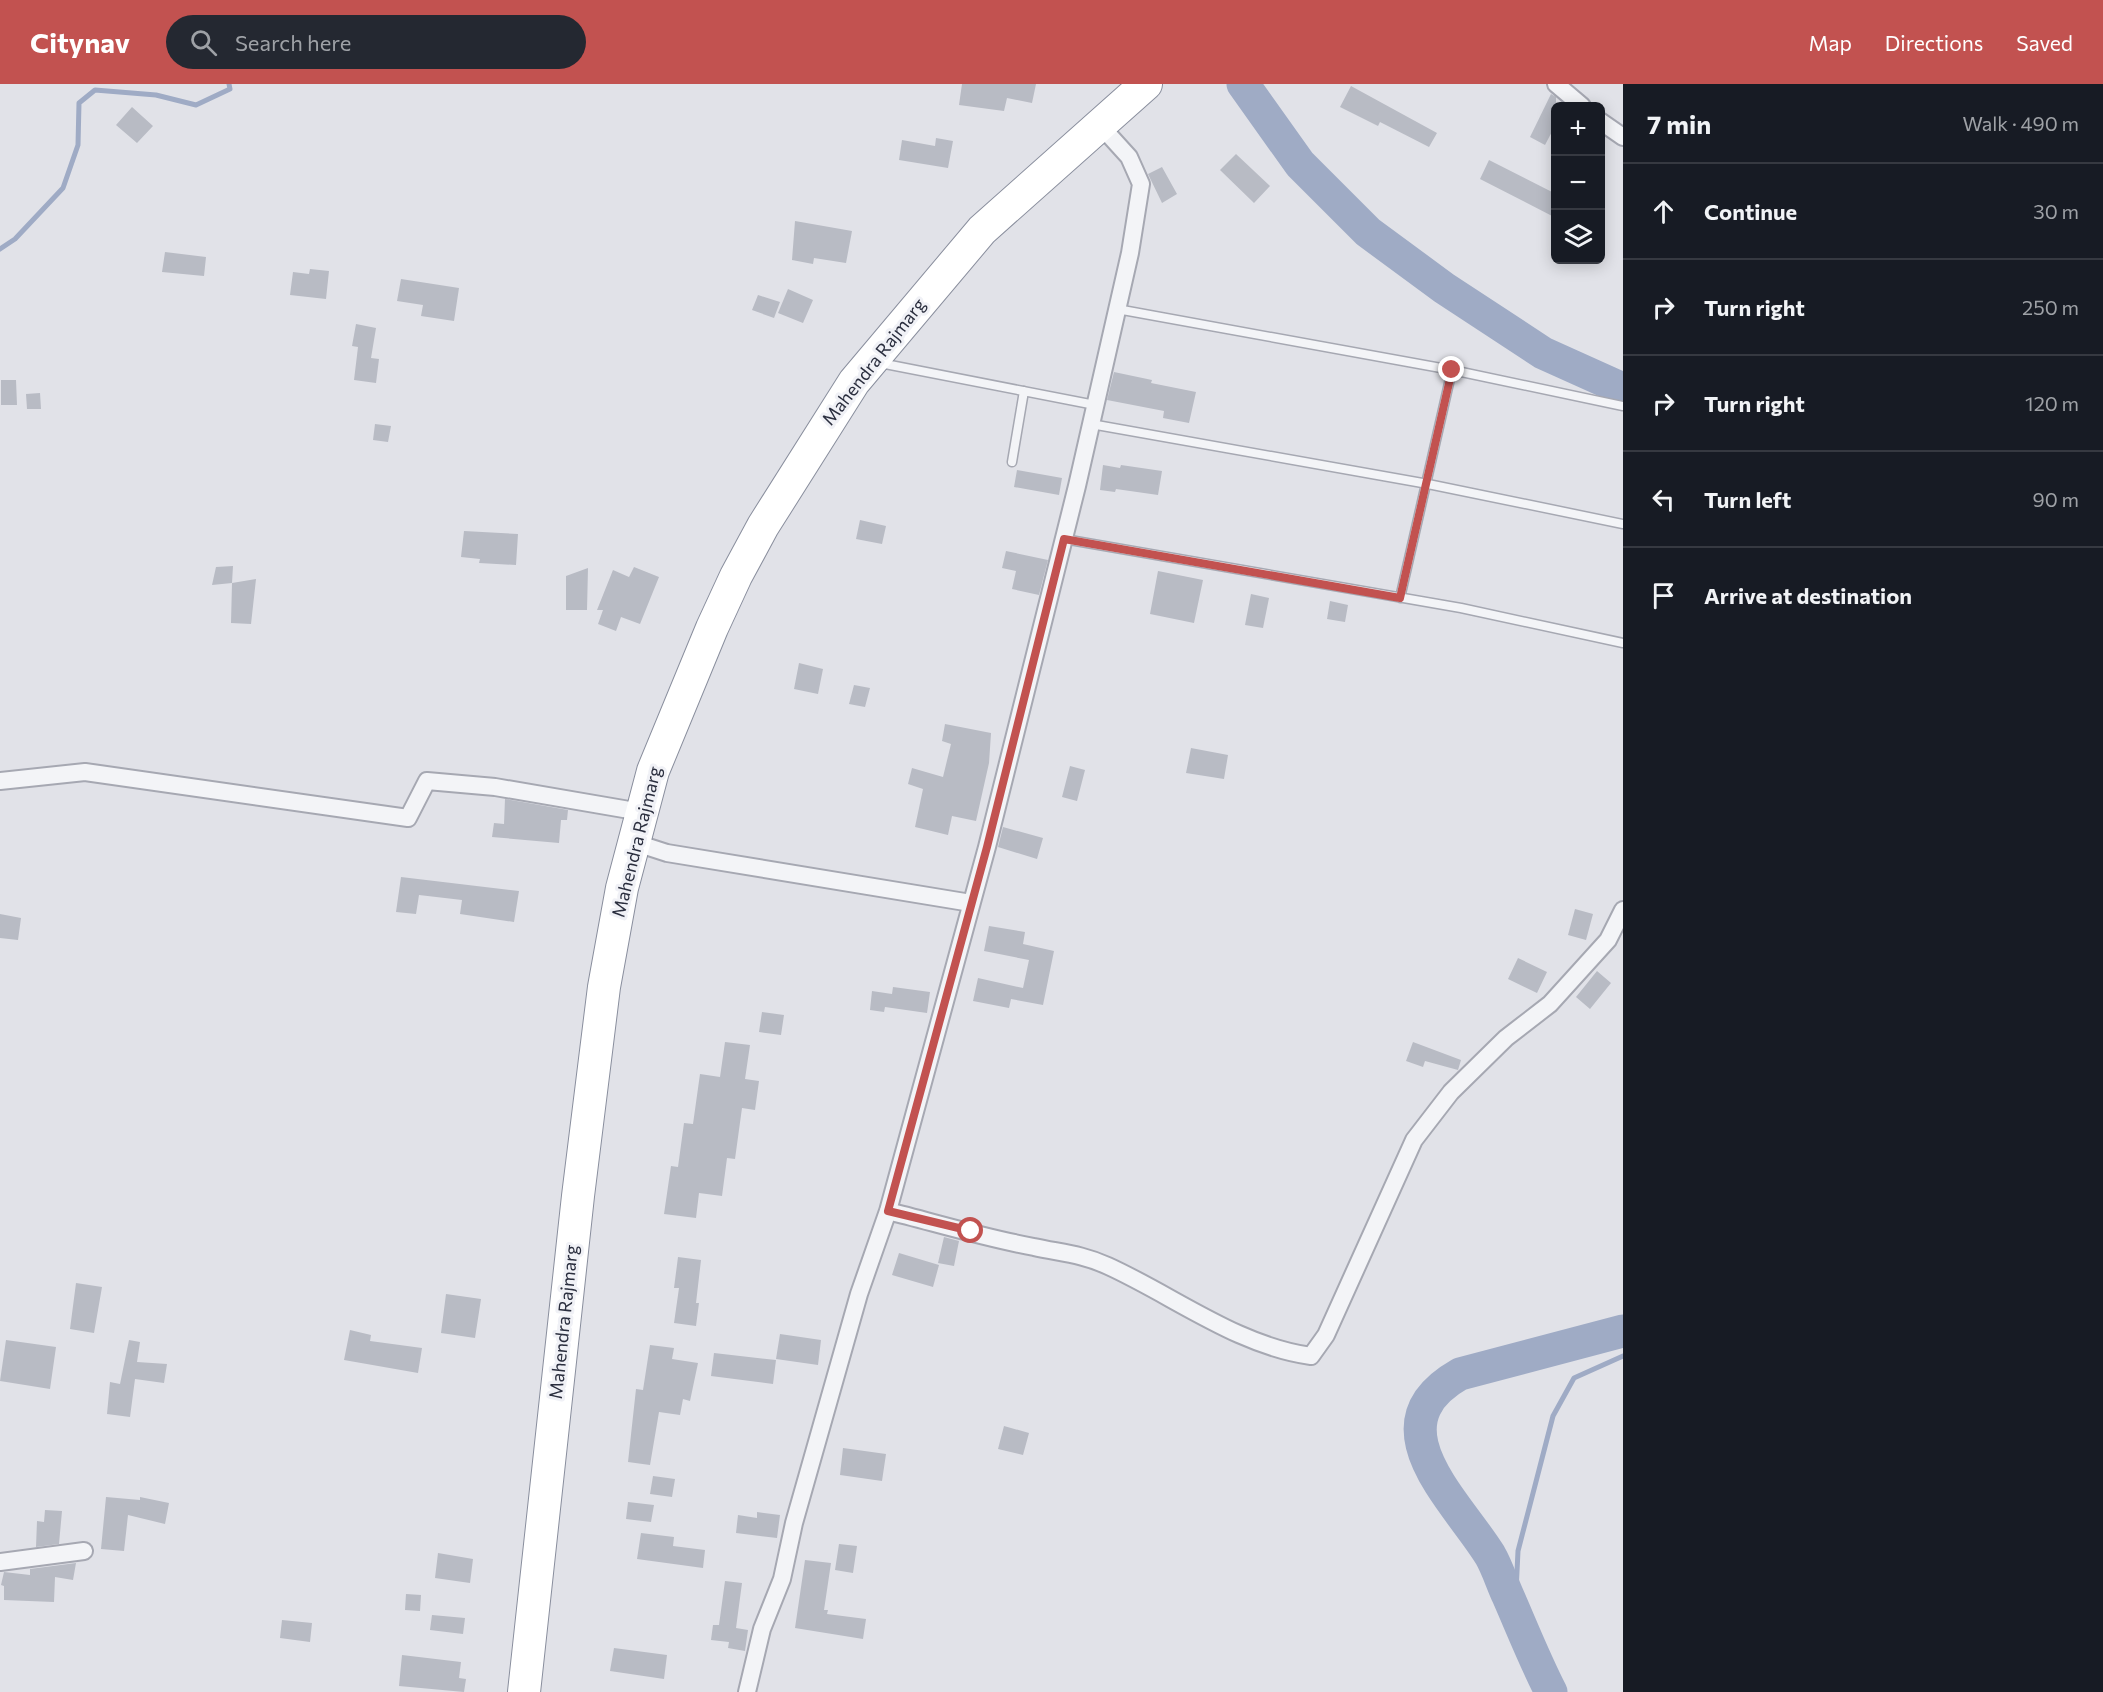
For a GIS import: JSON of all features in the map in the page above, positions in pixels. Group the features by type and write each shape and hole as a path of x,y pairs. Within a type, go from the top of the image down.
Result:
{"highway":[{"name":"Mahendra Rajmarg","path":"524,1692 580,1173 604,987 622,888 653,771 736,576 763,526 824,426 871,361 982,230 1138,88"}],"street":[{"path":"1556,84 1577,102"},
{"path":"1605,124 1623,137"},
{"path":"747,1692 762,1629 782,1580 794,1523 859,1294 888,1211 971,903 1064,539 1130,253 1141,184 1129,157 1100,125"},
{"path":"0,781 85,772 408,818 427,782 495,788 641,812"},
{"path":"633,842 667,853 971,903"},
{"path":"888,1211 1034,1248 1076,1255 1108,1266 1244,1335 1289,1353 1311,1356 1326,1335 1413,1140 1450,1092 1506,1038 1557,996 1608,940 1623,910"},
{"path":"0,1562 84,1551"}],"lane":[{"path":"1117,309 1452,370 1623,406"},
{"path":"871,361 1095,405"},
{"path":"1400,598 1428,484 1452,370"},
{"path":"1012,462 1024,391"},
{"path":"1091,424 1428,484 1623,524"},
{"path":"1064,539 1400,598 1623,643"}],"building":[{"path":"962,84 1036,84 1032,103 1007,98 1004,111 959,105"},
{"path":"1351,86 1437,133 1429,147 1380,122 1378,126 1340,107"},
{"path":"1551,94 1556,97 1556,102 1551,102 1551,134 1545,145 1530,137"},
{"path":"132,107 153,126 137,143 116,125"},
{"path":"936,138 953,141 948,168 899,160 902,140 935,146"},
{"path":"1236,154 1270,186 1254,203 1220,170"},
{"path":"1489,160 1551,191 1551,215 1480,179"},
{"path":"1162,167 1177,194 1162,203 1148,174"},
{"path":"795,221 852,231 846,263 814,258 813,264 792,260"},
{"path":"165,252 206,257 204,276 162,272"},
{"path":"310,269 329,271 326,299 290,295 293,272 309,274"},
{"path":"401,279 459,288 454,321 421,316 423,305 397,301"},
{"path":"788,289 813,300 803,323 778,313"},
{"path":"758,295 780,302 774,318 752,310"},
{"path":"356,324 376,328 371,358 379,359 376,383 354,380 358,347 352,346"},
{"path":"1114,372 1152,380 1151,383 1196,392 1189,423 1163,418 1164,411 1107,400"},
{"path":"1,380 16,380 17,405 1,405"},
{"path":"40,393 41,409 27,409 26,394"},
{"path":"375,424 391,426 388,442 373,440"},
{"path":"1103,465 1120,468 1121,465 1162,471 1158,495 1116,489 1115,492 1100,490"},
{"path":"1017,470 1062,478 1059,495 1014,487"},
{"path":"860,520 886,526 882,544 856,539"},
{"path":"464,531 518,534 516,565 479,563 480,559 461,557"},
{"path":"1006,551 1048,560 1039,595 1012,589 1016,571 1002,568"},
{"path":"233,566 232,583 212,585 216,567"},
{"path":"634,567 659,577 640,624 621,617 616,631 598,624 603,610 597,610 613,570 629,577"},
{"path":"588,568 587,610 566,610 566,576"},
{"path":"1158,571 1203,580 1194,623 1150,614"},
{"path":"256,579 251,624 231,623 232,583"},
{"path":"1251,594 1269,598 1263,628 1245,625"},
{"path":"1330,601 1348,605 1345,622 1327,619"},
{"path":"799,663 823,669 818,694 794,689"},
{"path":"854,685 870,688 865,707 849,704"},
{"path":"945,724 991,733 989,763 976,821 952,816 948,835 915,827 923,789 908,784 912,768 943,777 951,744 942,741"},
{"path":"1191,748 1228,755 1224,779 1186,773"},
{"path":"1070,766 1085,770 1077,801 1062,797"},
{"path":"505,799 568,810 567,820 561,820 559,843 492,837 494,823 504,824"},
{"path":"1003,827 1043,838 1037,859 998,847"},
{"path":"401,877 519,891 514,922 460,914 462,900 419,895 416,914 396,912"},
{"path":"1575,909 1593,914 1586,940 1568,935"},
{"path":"0,914 21,918 18,940 0,938"},
{"path":"989,926 1025,932 1023,944 1054,951 1043,1005 1011,999 1009,1008 973,1001 978,978 1023,988 1029,960 984,951"},
{"path":"1518,958 1547,972 1537,993 1508,979"},
{"path":"1597,971 1611,983 1590,1009 1576,997"},
{"path":"893,987 930,992 927,1013 885,1007 884,1012 870,1010 872,991 892,994"},
{"path":"762,1012 784,1015 781,1035 759,1032"},
{"path":"725,1042 750,1045 745,1079 759,1081 755,1110 742,1108 735,1159 727,1158 722,1196 699,1193 696,1218 664,1214 671,1166 678,1167 684,1123 693,1124 700,1074 720,1077"},
{"path":"1413,1042 1461,1060 1458,1070 1425,1061 1423,1067 1406,1061"},
{"path":"944,1237 959,1241 954,1266 938,1263"},
{"path":"899,1253 939,1265 933,1287 892,1275"},
{"path":"678,1257 701,1260 696,1326 674,1323 679,1288 674,1288"},
{"path":"76,1283 102,1287 94,1333 70,1329"},
{"path":"446,1294 481,1299 475,1338 441,1333"},
{"path":"350,1330 371,1335 370,1341 422,1348 418,1373 344,1360"},
{"path":"780,1334 821,1340 818,1365 776,1359"},
{"path":"6,1340 56,1347 50,1389 0,1381"},
{"path":"129,1340 140,1342 137,1362 167,1364 164,1383 135,1379 130,1417 107,1414 110,1382 120,1384"},
{"path":"650,1345 674,1348 672,1359 698,1363 690,1401 683,1399 680,1415 659,1412 650,1465 628,1462 636,1389 643,1390"},
{"path":"714,1353 776,1360 773,1384 711,1376"},
{"path":"1004,1426 1029,1433 1023,1455 998,1449"},
{"path":"843,1448 886,1454 882,1481 840,1475"},
{"path":"653,1476 675,1479 672,1497 650,1494"},
{"path":"106,1497 140,1500 140,1497 169,1503 165,1524 128,1515 124,1551 101,1549"},
{"path":"628,1502 654,1505 651,1522 626,1519"},
{"path":"45,1510 62,1511 59,1544 36,1547 37,1521 44,1522"},
{"path":"757,1512 780,1515 777,1538 736,1533 738,1515 757,1518"},
{"path":"641,1533 674,1537 673,1546 705,1550 703,1568 637,1559"},
{"path":"839,1544 857,1546 853,1573 835,1570"},
{"path":"438,1553 473,1559 470,1583 435,1578"},
{"path":"805,1560 831,1563 824,1610 828,1610 827,1614 866,1619 863,1639 795,1628"},
{"path":"76,1563 73,1580 55,1577 54,1602 4,1600 4,1586 1,1585 4,1572 30,1575 30,1569"},
{"path":"725,1581 742,1583 736,1628 748,1630 745,1651 728,1648 729,1642 711,1640 713,1625 719,1625"},
{"path":"406,1594 421,1595 420,1611 405,1610"},
{"path":"432,1615 465,1618 463,1634 430,1630"},
{"path":"282,1620 312,1623 310,1642 280,1638"},
{"path":"614,1648 667,1655 664,1679 610,1671"},
{"path":"402,1655 461,1662 459,1678 466,1679 464,1692 399,1686"}],"waterway":[{"path":"0,249 15,239 63,188 78,145 79,103 95,90 156,95 196,105 230,89 229,84"},
{"path":"1243,84 1300,164 1368,232 1444,288 1543,353 1623,389"},
{"path":"1551,1692 1493,1560 1428,1463 1421,1439 1422,1416 1434,1394 1460,1374 1623,1331"},
{"path":"1515,1612 1518,1551 1553,1416 1574,1378 1623,1356"}],"route":[{"path":"971,1231 888,1211 950,976 987,847 1064,539 1400,598 1428,484 1452,370"}]}
